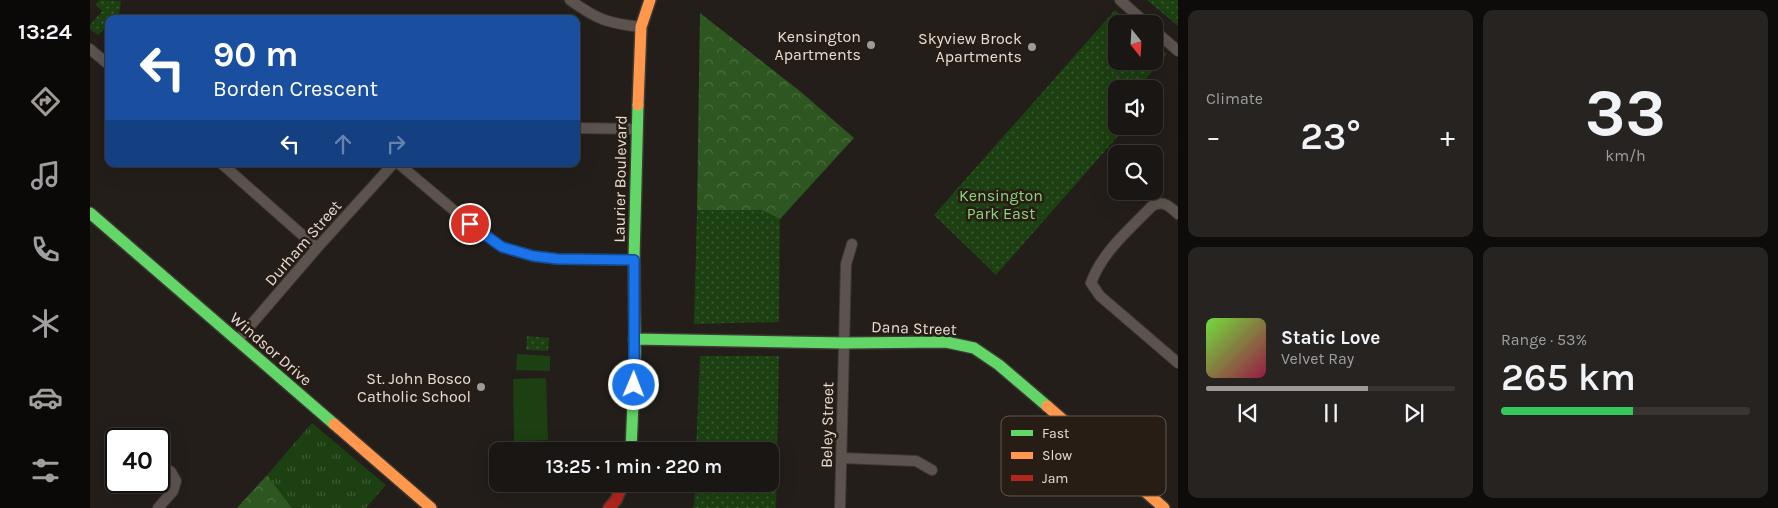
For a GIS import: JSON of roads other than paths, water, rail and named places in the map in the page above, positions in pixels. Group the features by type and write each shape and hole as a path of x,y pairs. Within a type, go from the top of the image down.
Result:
{"street":[{"path":"570,0 592,16 611,23 641,27"},
{"name":"Laurier Boulevard","path":"632,442 634,260 641,27 650,0"},
{"path":"1120,0 1137,15"},
{"path":"1163,38 1178,51"},
{"path":"90,49 105,62"},
{"path":"580,128 637,128"},
{"path":"225,167 317,248"},
{"name":"Durham Street","path":"237,342 317,248 390,167"},
{"path":"403,167 470,224 502,247 533,256 558,259 634,260"},
{"path":"1178,214 1166,203 1159,202 1152,206 1107,254 1096,269 1091,284 1100,296 1178,363"},
{"name":"Windsor Drive","path":"90,213 430,508"},
{"name":"Beley Street","path":"840,508 846,264 852,244"},
{"name":"Dana Street","path":"634,339 946,342 974,348 999,365 1058,416"},
{"path":"842,458 916,461 932,470"},
{"path":"158,508 173,492 176,480 170,471"},
{"path":"609,508 620,492"},
{"name":"Dana Street","path":"1150,496 1164,508"}],"place":[{"name":"Kensington Apartments","path":"871,45"},
{"name":"Skyview Brock Apartments","path":"1032,47"},
{"name":"St. John Bosco Catholic School","path":"481,387"}],"park label":[{"name":"Kensington Park East","path":"1001,204"}]}
